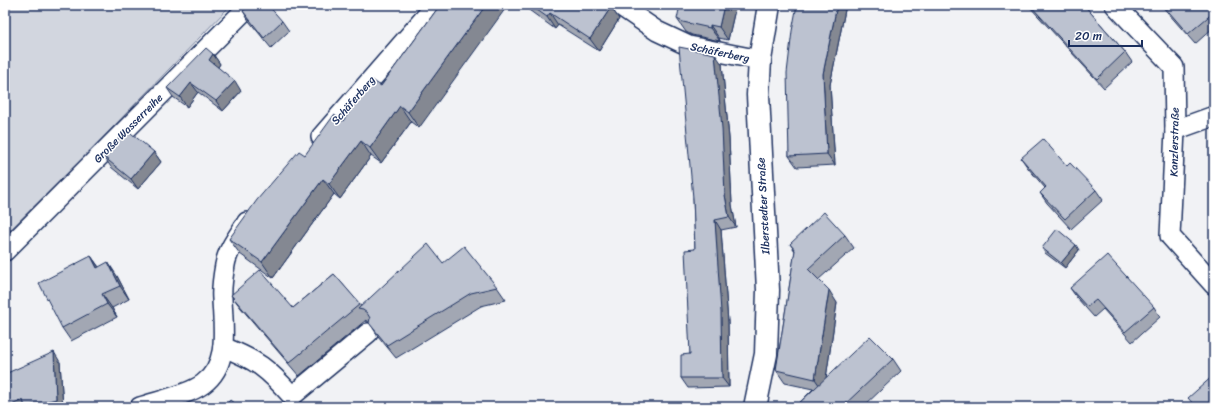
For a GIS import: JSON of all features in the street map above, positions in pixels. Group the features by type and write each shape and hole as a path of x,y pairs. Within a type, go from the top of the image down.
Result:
{"street":[{"name":"Große Wasserreihe","path":"5,251 250,5"},
{"name":"Schäferberg","path":"310,149 436,5"},
{"name":"Schäferberg","path":"619,5 657,31 689,46 760,60"},
{"name":"Ilberstedter Straße","path":"755,407 766,354 768,290 759,139 758,95 760,60 769,5"},
{"name":"Kanzlerstraße","path":"1115,5 1174,67 1175,130 1170,236 1214,285"},
{"path":"1175,130 1214,116"},
{"path":"140,407 191,390 210,378 216,369 220,361 223,347 222,297 225,263 234,243 248,221 258,209"},
{"path":"223,347 245,355 260,364 276,377 292,396 368,333"}],"shaded area":[{"path":"5,5 231,5 84,157 5,235"}],"building":[{"path":"250,5 268,5 282,21 264,38 243,11"},
{"path":"440,5 486,5 408,112 400,106 370,148 361,141 329,184 323,179 262,262 229,239 257,200 299,151 305,155 334,115 343,121 372,80 381,86"},
{"path":"530,5 609,5 611,7 590,39 550,13 547,17"},
{"path":"680,5 724,5 719,27 710,25 710,28 683,22 677,19"},
{"path":"797,5 837,5 823,74 827,154 789,156 787,73"},
{"path":"1030,5 1084,5 1125,52 1097,79"},
{"path":"1163,5 1214,5 1214,12 1188,34"},
{"path":"679,47 715,54 722,128 725,195 729,217 715,220 721,312 722,378 681,378 681,355 690,354 685,250 695,249 693,198"},
{"path":"206,48 213,54 209,60 235,81 216,101 191,83 180,97 167,88"},
{"path":"126,129 154,152 131,179 104,157"},
{"path":"1043,139 1067,166 1070,163 1096,190 1065,219 1040,193 1046,187 1021,158"},
{"path":"824,212 845,235 808,269 829,290 815,379 776,370 795,250 790,244"},
{"path":"1057,229 1076,245 1061,263 1042,248"},
{"path":"428,244 443,263 464,246 497,287 471,293 387,345 369,323 370,318 367,313 358,309"},
{"path":"1107,255 1154,307 1125,332 1096,300 1087,307 1070,288"},
{"path":"91,256 97,268 108,262 120,286 102,294 107,304 62,328 39,283"},
{"path":"260,270 293,308 334,274 360,304 289,363 231,295"},
{"path":"870,336 893,359 842,407 795,407"},
{"path":"54,352 56,399 25,407 23,400 5,407 5,374"},
{"path":"1214,375 1214,407 1196,407 1188,398"},
{"path":"230,400 239,407 224,407"}]}
